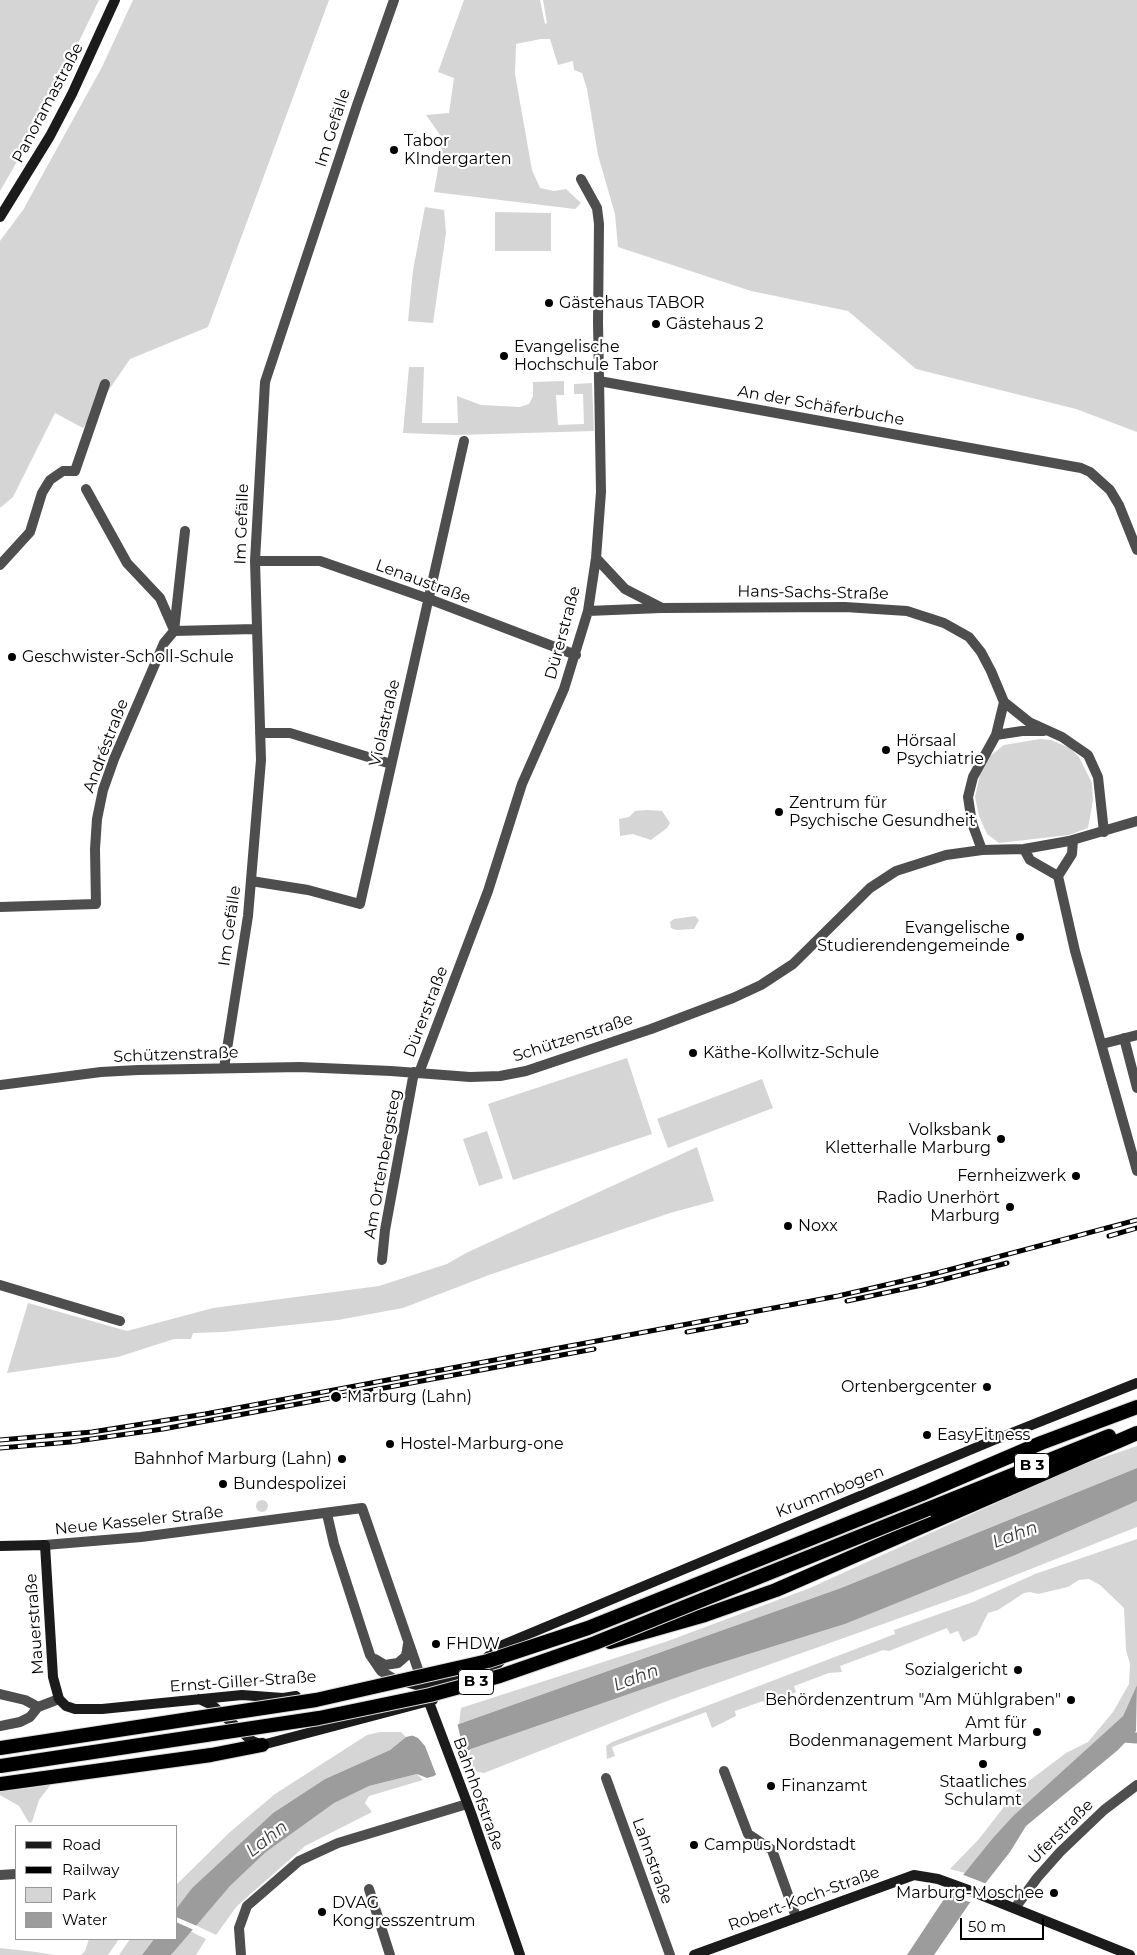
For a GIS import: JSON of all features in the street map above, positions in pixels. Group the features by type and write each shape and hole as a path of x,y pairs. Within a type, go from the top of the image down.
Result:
{"highway":[{"name":"B 3","path":"0,1748 316,1700 488,1660 588,1628 922,1494 1041,1443 1137,1407"},
{"name":"B 3","path":"491,1673 705,1615 761,1596 1047,1459 1137,1426"},
{"name":"B 3","path":"0,1766 319,1718 395,1703 474,1683 596,1643 931,1515 1137,1433"},
{"path":"0,1784 211,1755 262,1745"}],"main road":[{"name":"Panoramastraße","path":"0,217 40,152 72,94 115,0"},
{"name":"Krummbogen","path":"424,1686 468,1674 500,1646 536,1630 994,1440 1137,1383"},
{"name":"Neue Kasseler Straße","path":"0,1546 45,1545"},
{"name":"Mauerstraße","path":"45,1545 53,1677 59,1699"},
{"name":"Krummbogen","path":"262,1745 430,1705 468,1687 491,1673 516,1645 536,1630"},
{"name":"Ernst-Giller-Straße","path":"59,1699 70,1708 102,1709 254,1694 283,1698 394,1679 417,1687 424,1686"},
{"name":"Bahnhofstraße","path":"424,1686 520,1955"},
{"path":"198,1699 212,1706 252,1741 262,1745"},
{"name":"Robert-Koch-Straße","path":"694,1955 914,1875 950,1883 1016,1908"},
{"path":"1016,1908 1130,1955"}],"street":[{"name":"Im Gefälle","path":"224,1068 252,881 261,760 255,629 255,561 265,382 356,105 394,0"},
{"name":"Dürerstraße","path":"416,1073 488,891 522,784 564,689 576,656 588,610 596,558 601,492 599,381 600,224 597,208 581,180"},
{"name":"An der Schäferbuche","path":"599,381 1038,461 1064,463 1081,468 1100,480 1114,497 1137,550"},
{"path":"0,565 30,532 42,493 50,480 63,471 75,472 105,384"},
{"name":"Violastraße","path":"252,881 308,890 360,904 464,441"},
{"path":"86,489 127,563 160,598 174,631 255,629"},
{"name":"Andréstraße","path":"0,907 96,904 94,849 97,819 103,790 114,759 164,644 174,631 185,532"},
{"name":"Hans-Sachs-Straße","path":"596,558 625,589 660,608"},
{"name":"Lenaustraße","path":"255,561 320,561 429,599 576,656"},
{"name":"Hans-Sachs-Straße","path":"588,610 845,607 907,611 944,623 969,637 981,652 991,670 1004,702"},
{"path":"1104,832 1098,777 1088,755 1072,742 1029,722 1004,702 996,735 973,777 968,797 972,824 982,850 1024,849 1073,840 1104,832 1137,821"},
{"path":"996,735 1022,731 1048,732"},
{"path":"260,732 290,732 391,764"},
{"path":"1073,840 1072,854 1058,876 1076,951 1137,1171"},
{"path":"1024,849 1030,860 1058,876"},
{"name":"Schützenstraße","path":"0,1085 101,1072 224,1068 300,1067 484,1077 526,1071 733,998 784,971 879,881 915,864 946,855 982,850"},
{"path":"1102,1044 1137,1035"},
{"path":"1124,1038 1137,1088"},
{"name":"Am Ortenbergsteg","path":"382,1260 385,1230 416,1073"},
{"path":"0,1285 120,1321"},
{"name":"Bahnhofstraße","path":"280,1519 362,1508 424,1686"},
{"path":"327,1514 334,1544 370,1655 381,1671 394,1679"},
{"name":"Neue Kasseler Straße","path":"45,1545 132,1538 280,1519"},
{"path":"370,1655 385,1665 398,1663 406,1656 408,1643"},
{"path":"0,1694 32,1702 38,1707"},
{"path":"0,1726 20,1722 30,1717 38,1707 59,1699"},
{"path":"724,1771 748,1834 772,1850 796,1917"},
{"name":"Lahnstraße","path":"606,1778 670,1955"},
{"name":"Uferstraße","path":"1016,1908 1037,1878 1060,1852 1104,1810 1137,1785"},
{"path":"241,1955 239,1928 247,1906 299,1861 338,1843 465,1800"},
{"path":"0,1875 15,1874"},
{"path":"369,1889 390,1955"}],"green space":[{"path":"0,0 99,0 40,122 0,191"},
{"path":"133,0 329,0 208,327 130,359 83,428 55,413 13,497 0,508 0,241 23,210 102,67"},
{"path":"464,0 540,0 545,24 547,23 543,0 1137,0 1137,432 1076,409 916,369 848,311 751,291 618,247 615,214 598,155 587,89 582,73 574,70 573,61 558,65 550,39 516,44 515,74 532,170 540,188 554,191 566,189 581,203 575,209 434,192 443,139 426,115 449,113 454,78 438,72"},
{"path":"425,207 444,210 446,233 433,323 408,321 413,270"},
{"path":"495,212 551,213 551,251 495,251"},
{"path":"409,367 424,367 422,423 458,423 457,396 481,405 520,407 529,404 533,396 533,382 564,381 564,395 556,395 558,425 584,424 583,394 574,394 574,384 592,383 594,431 457,435 403,433"},
{"path":"1040,739 1051,740 1070,748 1079,757 1092,783 1093,800 1088,828 1069,835 999,843 987,834 979,816 975,797 981,770 990,756 1004,745"},
{"path":"635,811 662,811 670,823 667,828 651,840 633,834 620,836 619,819 629,817"},
{"path":"695,916 699,920 694,929 676,930 671,928 670,922 674,919"},
{"path":"627,1058 652,1134 513,1180 488,1104"},
{"path":"762,1079 773,1108 668,1148 657,1119"},
{"path":"487,1131 503,1178 479,1186 463,1139"},
{"path":"697,1147 714,1201 670,1213 489,1275 403,1308 338,1320 224,1332 193,1333 191,1339 174,1339 118,1357 7,1373 28,1303 127,1331 213,1308 379,1286 447,1264 466,1253"},
{"path":"1137,1446 1137,1468 841,1588 459,1724 461,1708 665,1642 810,1588 1075,1467"},
{"path":"260,1500 264,1500 268,1506 264,1512 260,1512 256,1508 256,1504"},
{"path":"1137,1501 1137,1527 970,1593 667,1701 484,1773 475,1771 471,1765 468,1757 471,1749 701,1669 845,1624"},
{"path":"1137,1539 1137,1685 1123,1716 1014,1815 965,1873 950,1869 979,1839 1017,1790 1066,1753 1088,1742 1113,1712 1129,1684 1130,1664 1126,1650 1124,1608 1100,1585 1089,1579 1079,1580 1068,1587 1038,1594 1024,1593 998,1610 988,1613 977,1635 963,1642 958,1631 950,1634 947,1628 889,1651 883,1650 840,1666 842,1672 829,1673 794,1686 796,1692 765,1704 763,1701 735,1711 736,1716 712,1728 706,1712 612,1747 615,1756 607,1759 606,1746 612,1742 895,1634 894,1630 973,1602 1035,1574"},
{"path":"380,1732 401,1732 406,1737 390,1750 325,1779 273,1813 192,1888 178,1906 178,1883 230,1832 275,1794 367,1735"},
{"path":"417,1774 423,1780 369,1796 365,1803 372,1812 305,1846 237,1906 216,1935 195,1925 230,1886 266,1852 333,1803 369,1786"},
{"path":"52,1783 39,1800 32,1822 29,1823 19,1806 0,1795 0,1791"},
{"path":"190,1931 206,1939 196,1955 171,1955"},
{"path":"89,1940 118,1940 108,1955 81,1955 85,1951"},
{"path":"129,1940 153,1940 142,1955 119,1955"},
{"path":"0,1948 36,1952 54,1955 0,1955"}],"water":[{"name":"Lahn","path":"1137,1468 1137,1501 1015,1555 845,1624 701,1669 471,1749 434,1776 427,1778 417,1774 369,1786 334,1803 266,1852 230,1886 171,1955 142,1955 153,1940 178,1940 178,1906 192,1888 273,1813 325,1779 390,1750 406,1737 459,1724 841,1588"},
{"path":"1137,1685 1136,1731 1118,1750 1026,1826 1010,1852 969,1904 934,1955 907,1955 946,1896 993,1838 1014,1815 1123,1716"}],"pier":[{"path":"457,1722 465,1757 437,1777 425,1746 418,1738 409,1734"},
{"path":"961,1874 987,1884 972,1903 946,1893"},
{"path":"178,1918 197,1926 194,1930 178,1923"}],"waterway":[{"path":"1124,1737 1136,1738"}],"railway":[{"path":"0,1440 92,1432 205,1414 838,1296 937,1273 1137,1220"},
{"path":"1109,1236 1137,1228"},
{"path":"847,1301 922,1285 1007,1263"},
{"path":"687,1332 746,1321"},
{"path":"0,1448 70,1442 163,1429 594,1349"}],"place":[{"name":"Tabor KIndergarten","path":"394,150"},
{"name":"Gästehaus TABOR","path":"549,303"},
{"name":"Gästehaus 2","path":"656,324"},
{"name":"Evangelische Hochschule Tabor","path":"504,356"},
{"name":"Geschwister-Scholl-Schule","path":"12,657"},
{"name":"Hörsaal Psychiatrie","path":"886,750"},
{"name":"Zentrum für Psychische Gesundheit","path":"779,812"},
{"name":"Evangelische Studierendengemeinde","path":"1020,937"},
{"name":"Käthe-Kollwitz-Schule","path":"693,1053"},
{"name":"Volksbank Kletterhalle Marburg","path":"1001,1139"},
{"name":"Fernheizwerk","path":"1076,1176"},
{"name":"Radio Unerhört Marburg","path":"1010,1207"},
{"name":"Noxx","path":"788,1226"},
{"name":"Ortenbergcenter","path":"987,1387"},
{"name":"Marburg (Lahn)","path":"336,1397"},
{"name":"EasyFitness","path":"927,1435"},
{"name":"Hostel-Marburg-one","path":"390,1444"},
{"name":"Bahnhof Marburg (Lahn)","path":"342,1459"},
{"name":"Bundespolizei","path":"223,1484"},
{"name":"FHDW","path":"436,1644"},
{"name":"Sozialgericht","path":"1018,1670"},
{"name":"Behördenzentrum \"Am Mühlgraben\"","path":"1071,1700"},
{"name":"Amt für Bodenmanagement Marburg","path":"1037,1732"},
{"name":"Staatliches Schulamt","path":"983,1764"},
{"name":"Finanzamt","path":"771,1786"},
{"name":"Campus Nordstadt","path":"694,1845"},
{"name":"Marburg-Moschee","path":"1054,1893"},
{"name":"DVAG Kongresszentrum","path":"322,1912"}]}
